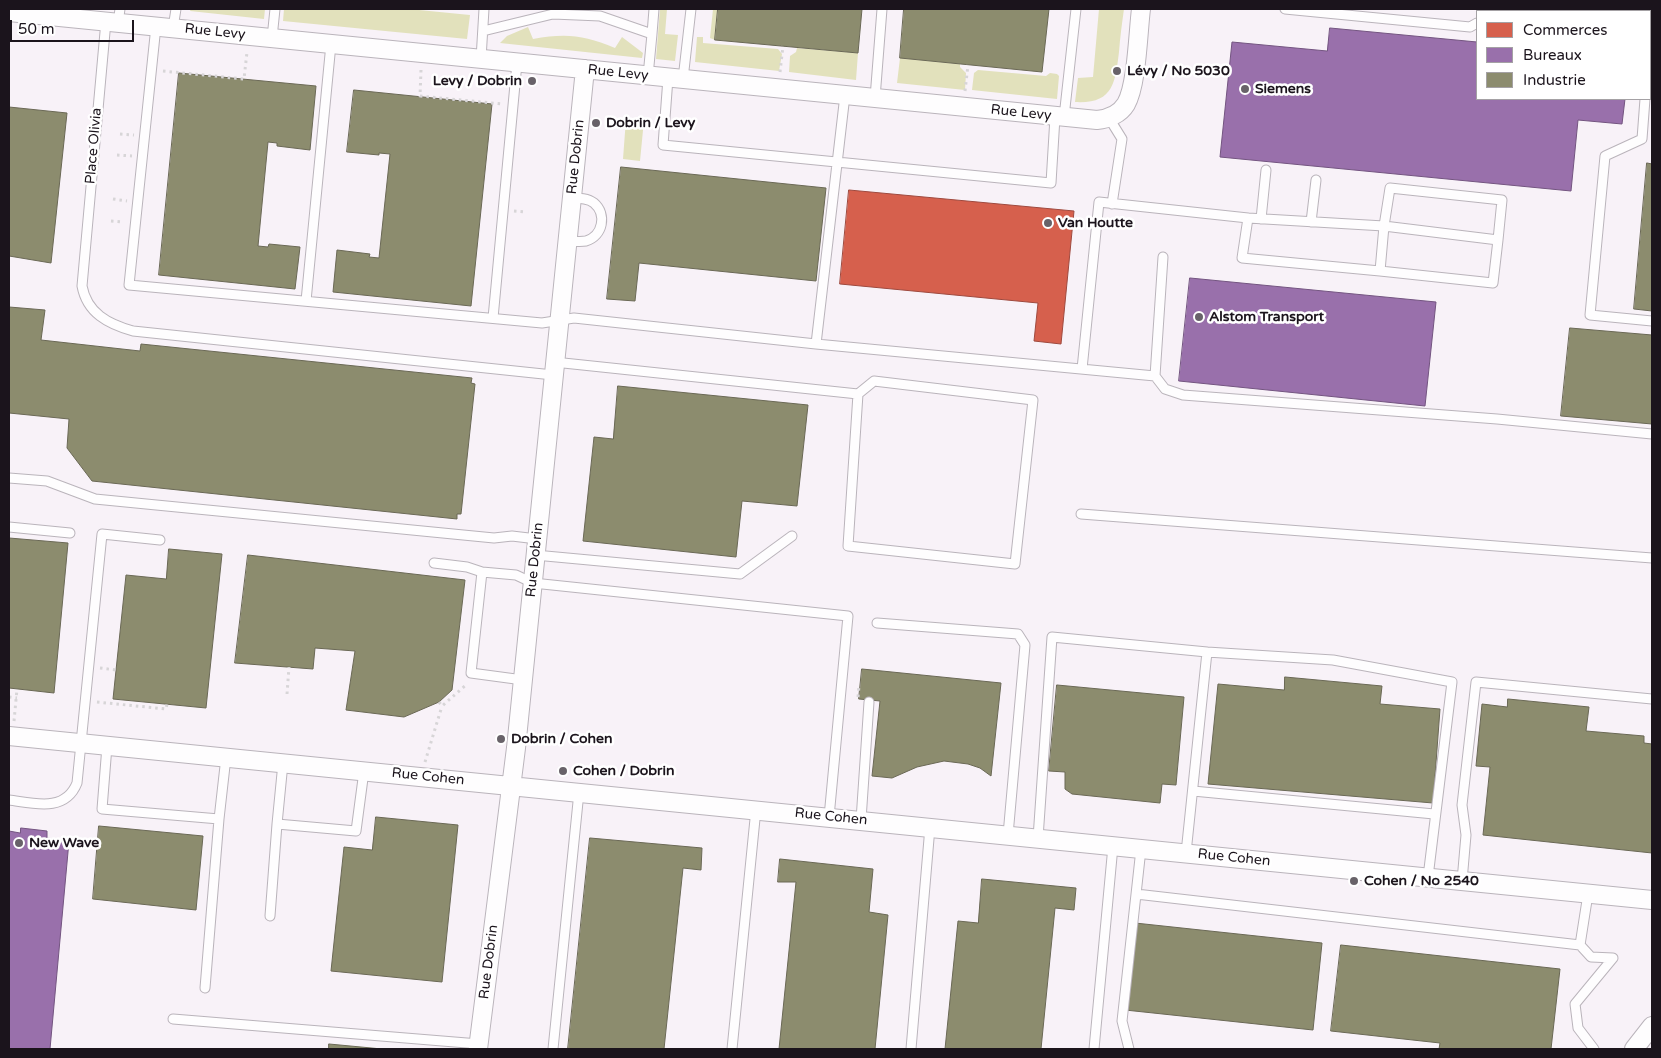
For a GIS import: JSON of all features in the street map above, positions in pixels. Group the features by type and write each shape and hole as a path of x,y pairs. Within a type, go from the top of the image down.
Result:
{"street":[{"path":"1109,118 1123,108 1130,96 1141,9"},
{"name":"Rue Levy","path":"9,12 115,18 165,27 517,63 1060,117 1097,120 1109,118"},
{"name":"Rue Dobrin","path":"478,1047 523,680 553,368 585,69"},
{"name":"Rue Cohen","path":"9,736 1652,900"},
{"path":"1634,1049 1652,1026"}],"lane":[{"path":"176,9 165,27 129,285 542,323 574,318 816,344 1156,376"},
{"path":"272,38 275,9"},
{"path":"481,59 484,9"},
{"path":"648,76 654,9"},
{"path":"690,9 663,146 837,161 1051,183 1076,9"},
{"path":"875,98 882,9"},
{"path":"1285,9 1470,27 1476,24"},
{"path":"483,32 553,14 600,16 652,34"},
{"name":"Place Olivia","path":"115,18 83,272 84,295 91,309 107,322 133,331 858,394"},
{"path":"306,301 331,44"},
{"path":"493,318 517,63"},
{"path":"816,344 845,95"},
{"path":"1646,100 1642,139 1606,156 1590,314 1652,321"},
{"path":"1109,118 1122,139 1112,204"},
{"path":"1261,218 1266,170"},
{"path":"1311,222 1316,180"},
{"path":"1248,218 1242,258 1380,270 1493,283 1502,200 1390,188 1380,270"},
{"path":"567,241 592,238 598,232 602,223 599,210 593,203 587,199 571,198"},
{"path":"1082,369 1099,202 1248,218 1384,226 1498,240"},
{"path":"1163,258 1156,376 1165,389 1183,395 1497,419 1652,434"},
{"path":"874,381 1033,400 1015,564 848,546 858,394 874,381"},
{"path":"9,478 47,482 95,499 494,538 512,536 536,547 740,574 792,536"},
{"path":"1081,514 1652,558"},
{"path":"9,527 70,533"},
{"path":"9,800 51,804 65,800 77,784 82,743 81,726 102,534 160,540"},
{"path":"434,563 482,572 516,575 532,583 848,616 829,817"},
{"path":"482,572 471,673 523,680"},
{"path":"877,623 1018,634 1025,644 1008,835"},
{"path":"1038,838 1052,637 1207,652 1333,660 1452,682 1434,814 1428,877"},
{"path":"1186,853 1207,652"},
{"path":"1462,881 1466,835 1462,805 1476,682 1652,699"},
{"path":"861,820 869,702"},
{"path":"107,746 102,809 219,820"},
{"path":"205,988 226,757"},
{"path":"270,916 283,763"},
{"path":"277,824 356,831 364,771"},
{"path":"1193,791 1434,814"},
{"path":"553,1049 580,792"},
{"path":"732,1049 756,810"},
{"path":"911,1049 930,827"},
{"path":"1094,1049 1113,846"},
{"path":"1129,1049 1122,1021 1141,849"},
{"path":"1136,894 1580,945 1591,957 1613,958 1575,1004 1578,1028 1594,1049"},
{"path":"1580,945 1588,894"},
{"path":"173,1019 409,1038 478,1047"},
{"path":"408,1049 409,1038"}],"path":[{"path":"780,72 783,46"},
{"path":"161,70 244,79 246,52"},
{"path":"965,91 968,65"},
{"path":"422,70 420,96 503,104"},
{"path":"287,694 289,667"},
{"path":"110,669 116,670"},
{"path":"425,758 441,704 467,684"},
{"path":"858,696 858,686 860,686"},
{"path":"15,718 17,689"},
{"path":"9,697 17,698"},
{"path":"92,702 166,709 167,704"}],"green space":[{"path":"191,9 265,9 264,19 190,11"},
{"path":"284,9 409,9 470,15 467,39 283,21"},
{"path":"660,9 667,9 665,34 678,35 675,61 656,59"},
{"path":"713,9 718,9 715,40 710,38"},
{"path":"1099,9 1124,9 1116,74 1110,90 1105,95 1097,100 1075,102 1078,78 1093,77"},
{"path":"528,27 533,39 575,36 594,40 615,48 622,37 643,53 642,58 500,43 507,36"},
{"path":"697,37 703,37 703,43 778,49 782,54 779,71 695,62"},
{"path":"797,48 858,53 856,80 789,72 790,56 796,52"},
{"path":"900,58 960,64 960,67 966,73 965,90 897,83"},
{"path":"978,70 1046,76 1050,73 1057,74 1059,76 1057,99 972,90 974,73"},
{"path":"626,119 644,120 640,161 623,159"}],"building: Commerces":[{"path":"849,190 1074,211 1061,344 1034,341 1038,303 840,284"}],"building: Bureaux":[{"path":"1330,28 1476,42 1476,100 1625,100 1622,124 1578,120 1571,191 1220,157 1232,42 1327,51"},
{"path":"1190,278 1436,302 1425,406 1179,381"},
{"path":"21,828 47,831 47,838 69,841 50,1049 9,1049 9,831 20,833"}],"building: Industrie":[{"path":"718,9 862,9 858,53 715,40"},
{"path":"904,9 1049,9 1042,72 900,58"},
{"path":"179,73 316,86 310,150 277,146 277,143 268,142 258,246 268,247 269,244 300,247 295,289 159,275"},
{"path":"354,90 492,104 471,306 333,292 337,250 370,254 369,257 379,258 390,154 379,153 379,155 347,152"},
{"path":"9,107 67,113 51,263 9,256"},
{"path":"1647,163 1652,164 1652,311 1634,309"},
{"path":"621,167 826,188 816,281 639,263 635,301 607,299"},
{"path":"9,307 45,310 41,340 140,351 141,344 472,378 471,383 475,384 461,514 457,514 457,519 92,481 67,448 69,419 9,413"},
{"path":"1570,328 1652,335 1652,424 1561,416"},
{"path":"618,386 808,405 797,506 742,501 736,557 583,541 594,437 613,439"},
{"path":"9,538 68,543 54,693 9,688"},
{"path":"169,549 222,554 206,708 113,699 126,575 166,579"},
{"path":"248,555 465,580 452,690 439,702 404,717 346,710 355,651 315,648 313,669 235,663"},
{"path":"862,669 1001,683 991,776 980,768 968,764 944,761 917,767 892,778 872,776 880,701 859,699"},
{"path":"1285,677 1382,686 1380,704 1440,709 1433,803 1208,784 1218,684 1284,690"},
{"path":"1057,685 1184,697 1176,785 1162,784 1160,803 1072,794 1065,789 1065,772 1049,771"},
{"path":"1508,699 1589,707 1586,731 1644,736 1644,743 1652,744 1652,853 1483,835 1490,767 1476,766 1482,704 1507,707"},
{"path":"376,817 458,825 442,982 331,971 344,847 372,850"},
{"path":"99,826 203,836 196,910 93,899"},
{"path":"590,838 702,848 701,870 683,868 664,1049 568,1049"},
{"path":"780,859 873,869 869,912 888,915 875,1049 779,1049 796,882 778,882"},
{"path":"982,879 1076,888 1074,910 1055,908 1041,1049 945,1049 958,921 978,923"},
{"path":"1135,923 1322,943 1313,1030 1125,1010"},
{"path":"1341,945 1560,969 1551,1049 1439,1049 1440,1043 1331,1031"},
{"path":"329,1044 382,1049 329,1049"}],"place":[{"name":"Lévy / No 5030","path":"1117,71"},
{"name":"Levy / Dobrin","path":"532,81"},
{"name":"Siemens","path":"1245,89"},
{"name":"Dobrin / Levy","path":"596,123"},
{"name":"Van Houtte","path":"1048,223"},
{"name":"Alstom Transport","path":"1199,317"},
{"name":"Dobrin / Cohen","path":"501,739"},
{"name":"Cohen / Dobrin","path":"563,771"},
{"name":"New Wave","path":"19,843"},
{"name":"Cohen / No 2540","path":"1354,881"}]}
